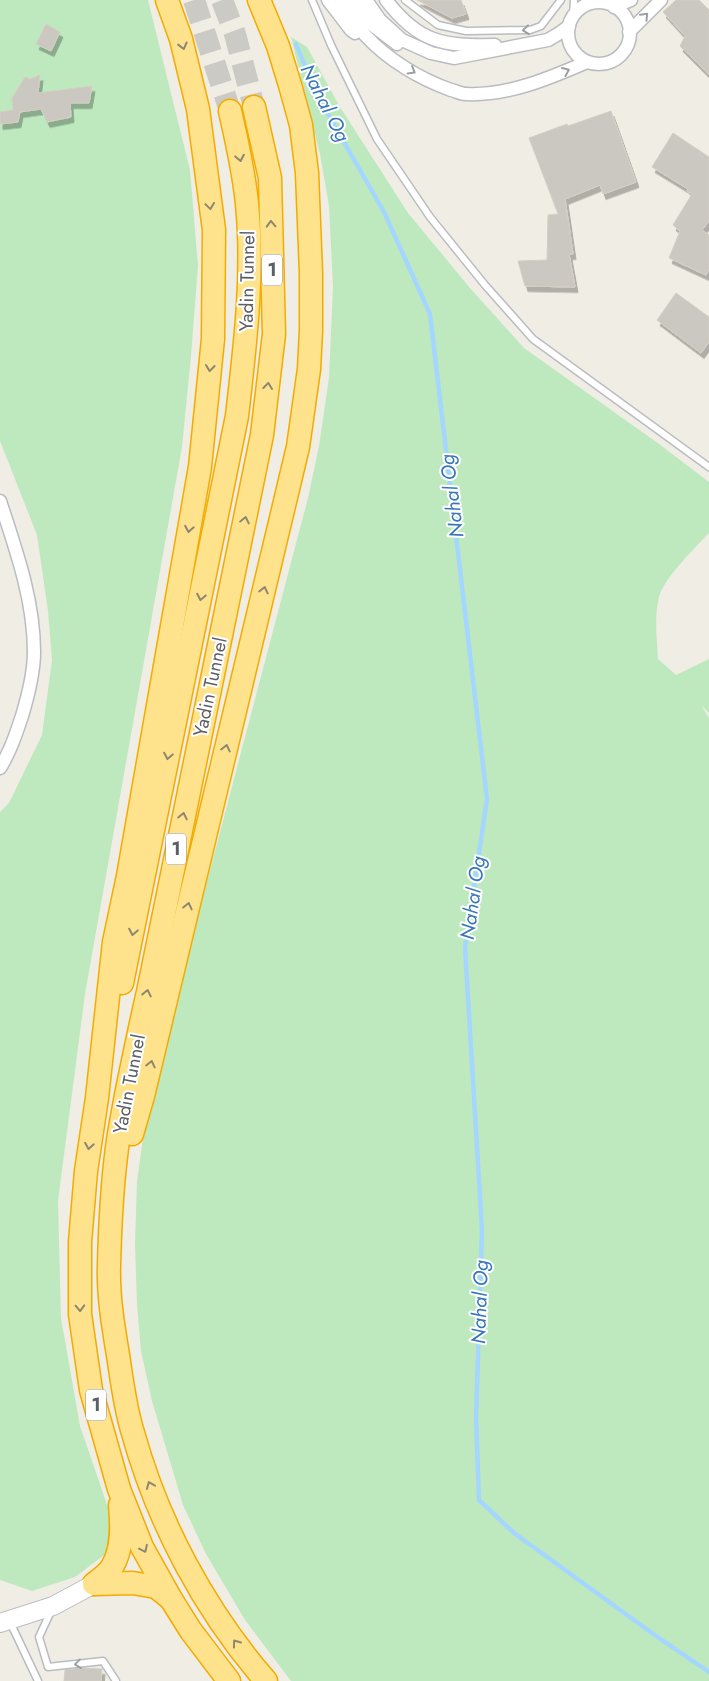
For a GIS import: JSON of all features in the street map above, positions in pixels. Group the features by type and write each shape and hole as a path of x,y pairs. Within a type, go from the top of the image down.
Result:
{"highway":[{"path":"97,1098 114,942 128,876 200,467 213,339 214,230 198,109 181,39 167,0"},
{"path":"109,1266 119,1187 143,1096 298,447 308,378 312,273 307,173 301,125 278,46 259,0"},
{"name":"Yadin Tunnel","path":"109,1266 117,1146 136,1040 148,992 262,434 274,334 274,314 270,178 254,107"},
{"name":"Yadin Tunnel","path":"97,1098 122,987 237,416 246,345 250,263 247,205 242,162 230,111"},
{"name":"1","path":"97,1098 86,1171 80,1242 80,1314 91,1390 119,1489 142,1547 192,1632 229,1681"},
{"name":"1","path":"109,1266 110,1294 122,1386 132,1432 148,1480 188,1568 211,1607 247,1659 266,1681"},
{"path":"94,1584 111,1569 119,1550 122,1520 119,1489"},
{"path":"94,1584 133,1583 156,1587 171,1599"}],"street":[{"path":"328,0 351,30 383,51"},
{"path":"342,0 364,35 401,65 431,83 465,94 500,91 527,86 587,62 602,64 616,59 626,47 629,32 624,16 610,4"},
{"path":"354,0 367,20 390,40 416,55 454,58 548,40 571,21 580,9 589,4 600,2 610,4 631,0"},
{"path":"366,0 380,20 402,40 431,54 454,58"},
{"path":"386,0 398,15 415,30 442,43 474,45 532,44"},
{"path":"629,32 661,0"},
{"path":"571,21 568,36 570,44 574,52 587,62"},
{"path":"0,500 28,594 33,626 34,654 24,709 15,737 0,768"},
{"path":"5,1622 53,1606 94,1584"}],"lane":[{"path":"312,0 331,45 377,139 430,217 485,285 533,339 709,467"},
{"path":"405,0 438,25 466,31 530,30 542,26 561,0"},
{"path":"571,21 574,0"},
{"path":"53,1606 39,1637 48,1667 103,1661 116,1681"},
{"path":"5,1622 38,1681"}],"green space":[{"path":"0,0 148,0 190,170 198,266 182,447 85,994 58,1201 61,1318 80,1426 115,1528 108,1552 75,1577 32,1591 0,1580 0,812 9,803 42,735 52,660 48,611 37,535 0,441"},
{"path":"291,37 307,47 340,107 408,213 470,288 524,348 709,482 709,533 681,564 662,589 657,605 656,620 658,659 676,675 709,659 709,713 701,705 709,718 709,1681 291,1681 245,1620 206,1554 183,1505 152,1401 141,1351 137,1305 135,1244 137,1181 143,1138 156,1075 308,498 319,446 329,378 333,287 329,206 320,154"}],"building":[{"path":"417,0 461,0 466,14 452,18"},
{"path":"676,0 699,0 709,10 709,75 680,46 685,36 663,12"},
{"path":"46,24 60,32 51,51 36,44"},
{"path":"40,75 38,93 92,86 89,103 70,103 71,117 47,122 41,109 20,112 18,122 0,124 0,112 13,110 12,98 25,77 30,79"},
{"path":"611,111 636,182 603,194 600,185 565,199 573,254 569,254 575,287 525,286 518,261 547,260 548,215 558,214 529,138"},
{"path":"673,133 709,157 709,221 702,230 709,235 709,269 706,275 669,258 680,231 673,225 692,194 687,191 688,189 652,167"},
{"path":"676,293 709,317 709,342 701,353 657,320"},
{"path":"102,1669 101,1681 64,1681 65,1670"}],"waterway":[{"name":"Nahal Og","path":"296,44 317,95 384,212 430,314 487,799 465,948 482,1230 476,1418 479,1500 514,1533 709,1672"}],"tunnel":[{"path":"194,0 230,111"},
{"path":"222,0 235,34 254,107"}]}
